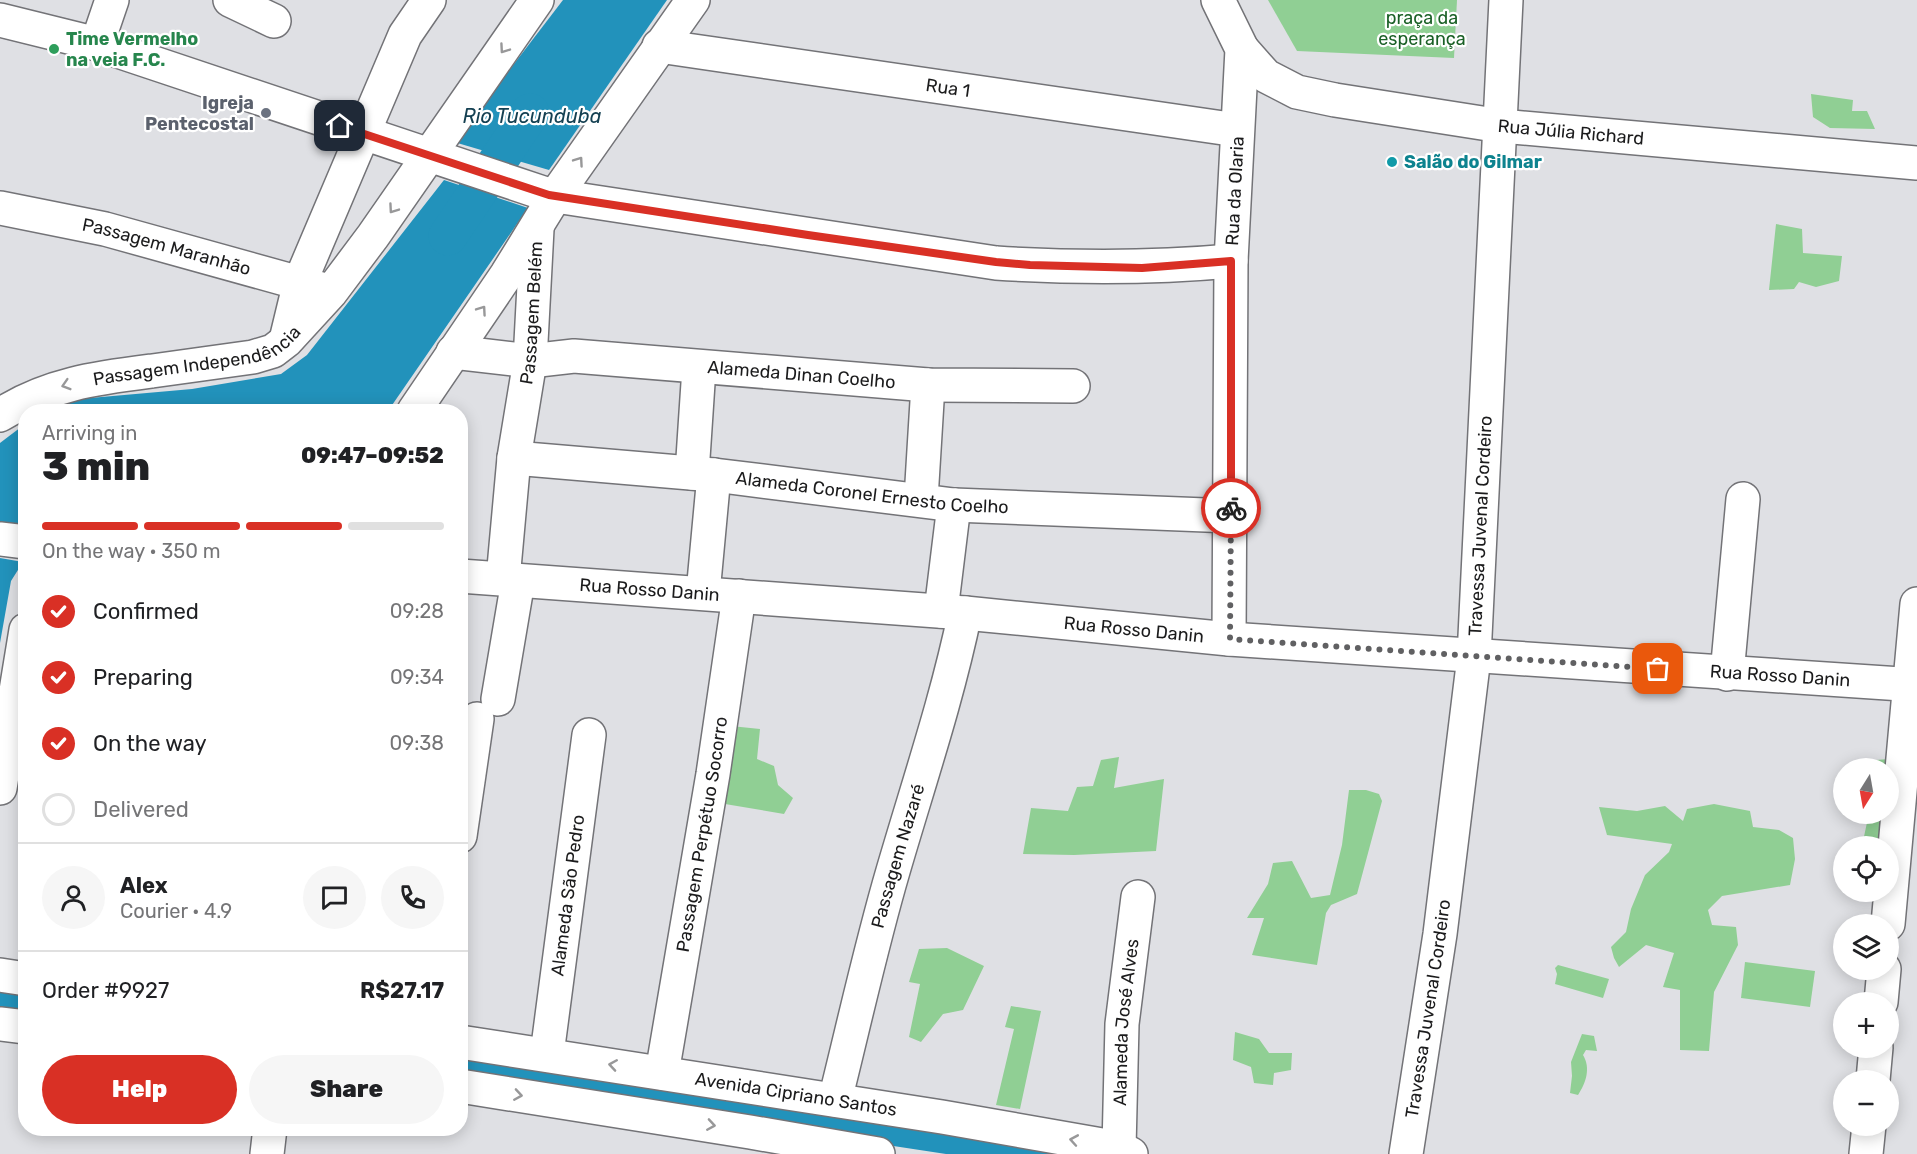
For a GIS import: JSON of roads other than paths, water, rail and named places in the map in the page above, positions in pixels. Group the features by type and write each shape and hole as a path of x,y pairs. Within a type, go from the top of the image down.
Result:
{"street":[{"path":"97,44 112,0"},
{"path":"230,0 274,21"},
{"name":"Passagem Independência","path":"18,404 49,390 85,380 252,357 273,351 286,341 300,282 362,134 405,35 429,0"},
{"name":"Passagem Belém","path":"468,798 510,580 514,458 530,361 537,228 552,196 693,0"},
{"name":"Rua da Olaria","path":"1218,0 1242,49 1231,261 1230,639"},
{"name":"Travessa Juvenal Cordeiro","path":"1406,1154 1440,934 1474,657 1506,0"},
{"path":"286,341 332,292 434,158 530,2"},
{"path":"0,20 97,44 552,196 996,262 1142,268 1231,261"},
{"name":"Rua 1","path":"659,46 1237,130"},
{"name":"Rua Júlia Richard","path":"1242,49 1266,76 1297,92 1335,100 1501,126 1917,163"},
{"name":"Passagem Maranhão","path":"0,208 105,229 332,292"},
{"path":"419,404 537,228"},
{"path":"453,352 530,361"},
{"name":"Alameda Dinan Coelho","path":"530,361 574,356 928,385 1073,386"},
{"path":"699,368 703,474 703,593"},
{"path":"921,499 928,385"},
{"name":"Passagem Independência","path":"0,416 18,404"},
{"name":"Alameda Coronel Ernesto Coelho","path":"514,458 703,474 921,499 954,505 1231,516"},
{"path":"1727,674 1743,499"},
{"name":"Passagem Nazaré","path":"835,1100 892,873 958,645 953,612 954,505"},
{"name":"Rua Rosso Danin","path":"468,577 953,612 1230,639 1914,685"},
{"name":"Passagem Perpétuo Socorro","path":"662,1073 713,774 739,596"},
{"path":"1889,914 1914,685 1917,604"},
{"path":"8,766 18,690"},
{"name":"Alameda São Pedro","path":"547,1054 589,735"},
{"name":"Alameda José Alves","path":"1125,1151 1122,1024 1138,897"},
{"path":"0,975 18,977"},
{"path":"0,1024 18,1026"},
{"name":"Avenida Cipriano Santos","path":"468,1043 982,1123 1125,1151"},
{"path":"468,1088 745,1143 878,1154"},
{"path":"267,1154 269,1136"},
{"path":"1866,1154 1868,1136"}],"water":[{"name":"Rio Tucunduba","path":"563,0 667,0 549,170 454,142"},
{"path":"444,180 528,208 393,404 67,404 79,399 192,389 281,374 307,355"},
{"path":"18,429 18,524 0,522 0,443"},
{"path":"0,558 18,561 18,570 11,581 0,643"},
{"path":"0,987 18,990 18,1012 0,1009"},
{"path":"468,1058 1100,1154 946,1154 468,1081"}],"waterway":[{"name":"Rio Tucunduba","path":"448,236 530,113"}],"place":[{"name":"Time Vermelho na veia F.C.","path":"54,49"},
{"name":"Igreja Pentecostal","path":"266,113"},
{"name":"Salão do Gilmar","path":"1392,162"}],"park label":[{"name":"praça da esperança","path":"1422,28"}]}
